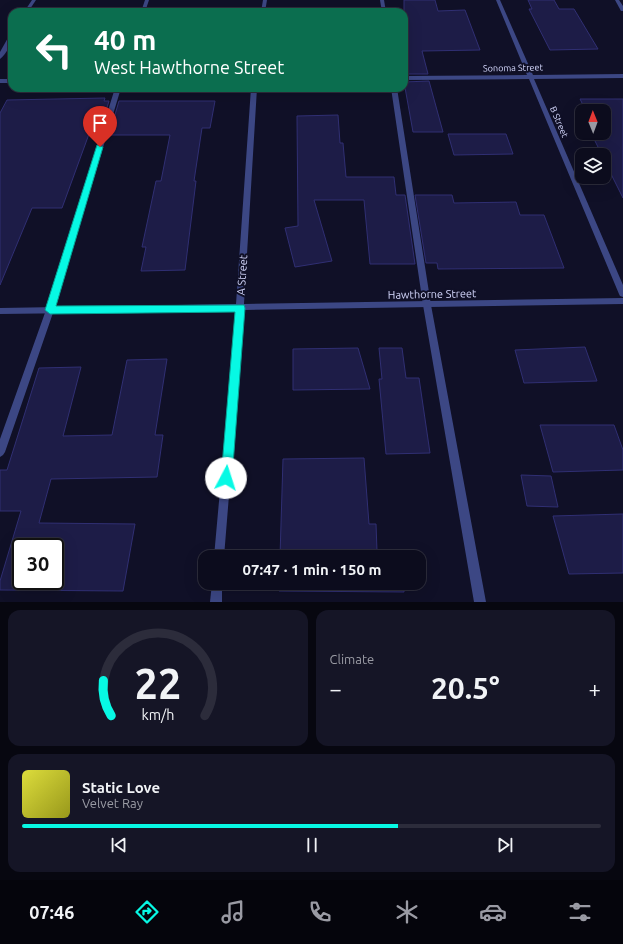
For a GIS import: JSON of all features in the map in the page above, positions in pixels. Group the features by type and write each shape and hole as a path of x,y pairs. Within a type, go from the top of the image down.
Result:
{"street":[{"name":"B Street","path":"498,0 623,294"},
{"path":"617,0 623,10"},
{"path":"0,57 8,43"},
{"name":"Sonoma Street","path":"408,78 623,76"},
{"path":"0,452 50,310 117,92"},
{"name":"A Street","path":"220,550 240,308 254,92"},
{"path":"395,92 427,305 480,602"},
{"name":"Hawthorne Street","path":"0,311 623,301"},
{"path":"216,602 217,590"}],"building":[{"path":"404,0 435,0 438,11 465,10 480,50 422,51 428,74 408,74 408,8 404,8"},
{"path":"528,0 554,0 559,9 574,9 598,49 550,50 529,9 532,9"},
{"path":"429,81 443,132 413,132 406,92 408,92 408,82"},
{"path":"105,98 104,101 109,101 99,134 89,134 62,208 32,208 0,285 0,113 7,100"},
{"path":"580,99 623,99 623,198 611,174 611,148 598,148 594,140 611,140 611,104 582,104"},
{"path":"119,101 215,101 210,128 202,128 194,181 196,181 185,270 141,271 146,247 142,247 156,181 161,181 170,135 109,135"},
{"path":"338,115 340,143 343,143 346,177 394,177 396,195 405,195 415,264 370,264 364,200 314,200 332,261 295,267 285,228 298,226 297,116"},
{"path":"448,134 506,134 513,154 454,155"},
{"path":"415,195 452,195 454,203 516,202 520,215 544,215 564,268 438,269 437,263 426,263"},
{"path":"585,347 597,381 524,383 515,350"},
{"path":"358,348 370,389 293,390 293,349"},
{"path":"379,348 402,348 406,378 419,378 430,453 386,454 379,379 382,379"},
{"path":"167,359 155,435 163,435 157,477 51,479 39,523 135,524 123,591 0,590 0,581 12,541 12,590 64,590 64,538 13,538 21,511 0,511 0,470 7,470 39,368 81,367 63,436 112,435 127,360"},
{"path":"540,425 614,425 623,450 623,470 553,472"},
{"path":"364,458 369,524 376,524 377,550 280,550 283,459"},
{"path":"521,475 551,476 558,507 527,506"},
{"path":"623,514 623,573 569,574 553,516"},
{"path":"404,590 404,592 279,591"}],"route":[{"path":"100,147 50,310 240,308 226,478"}]}
